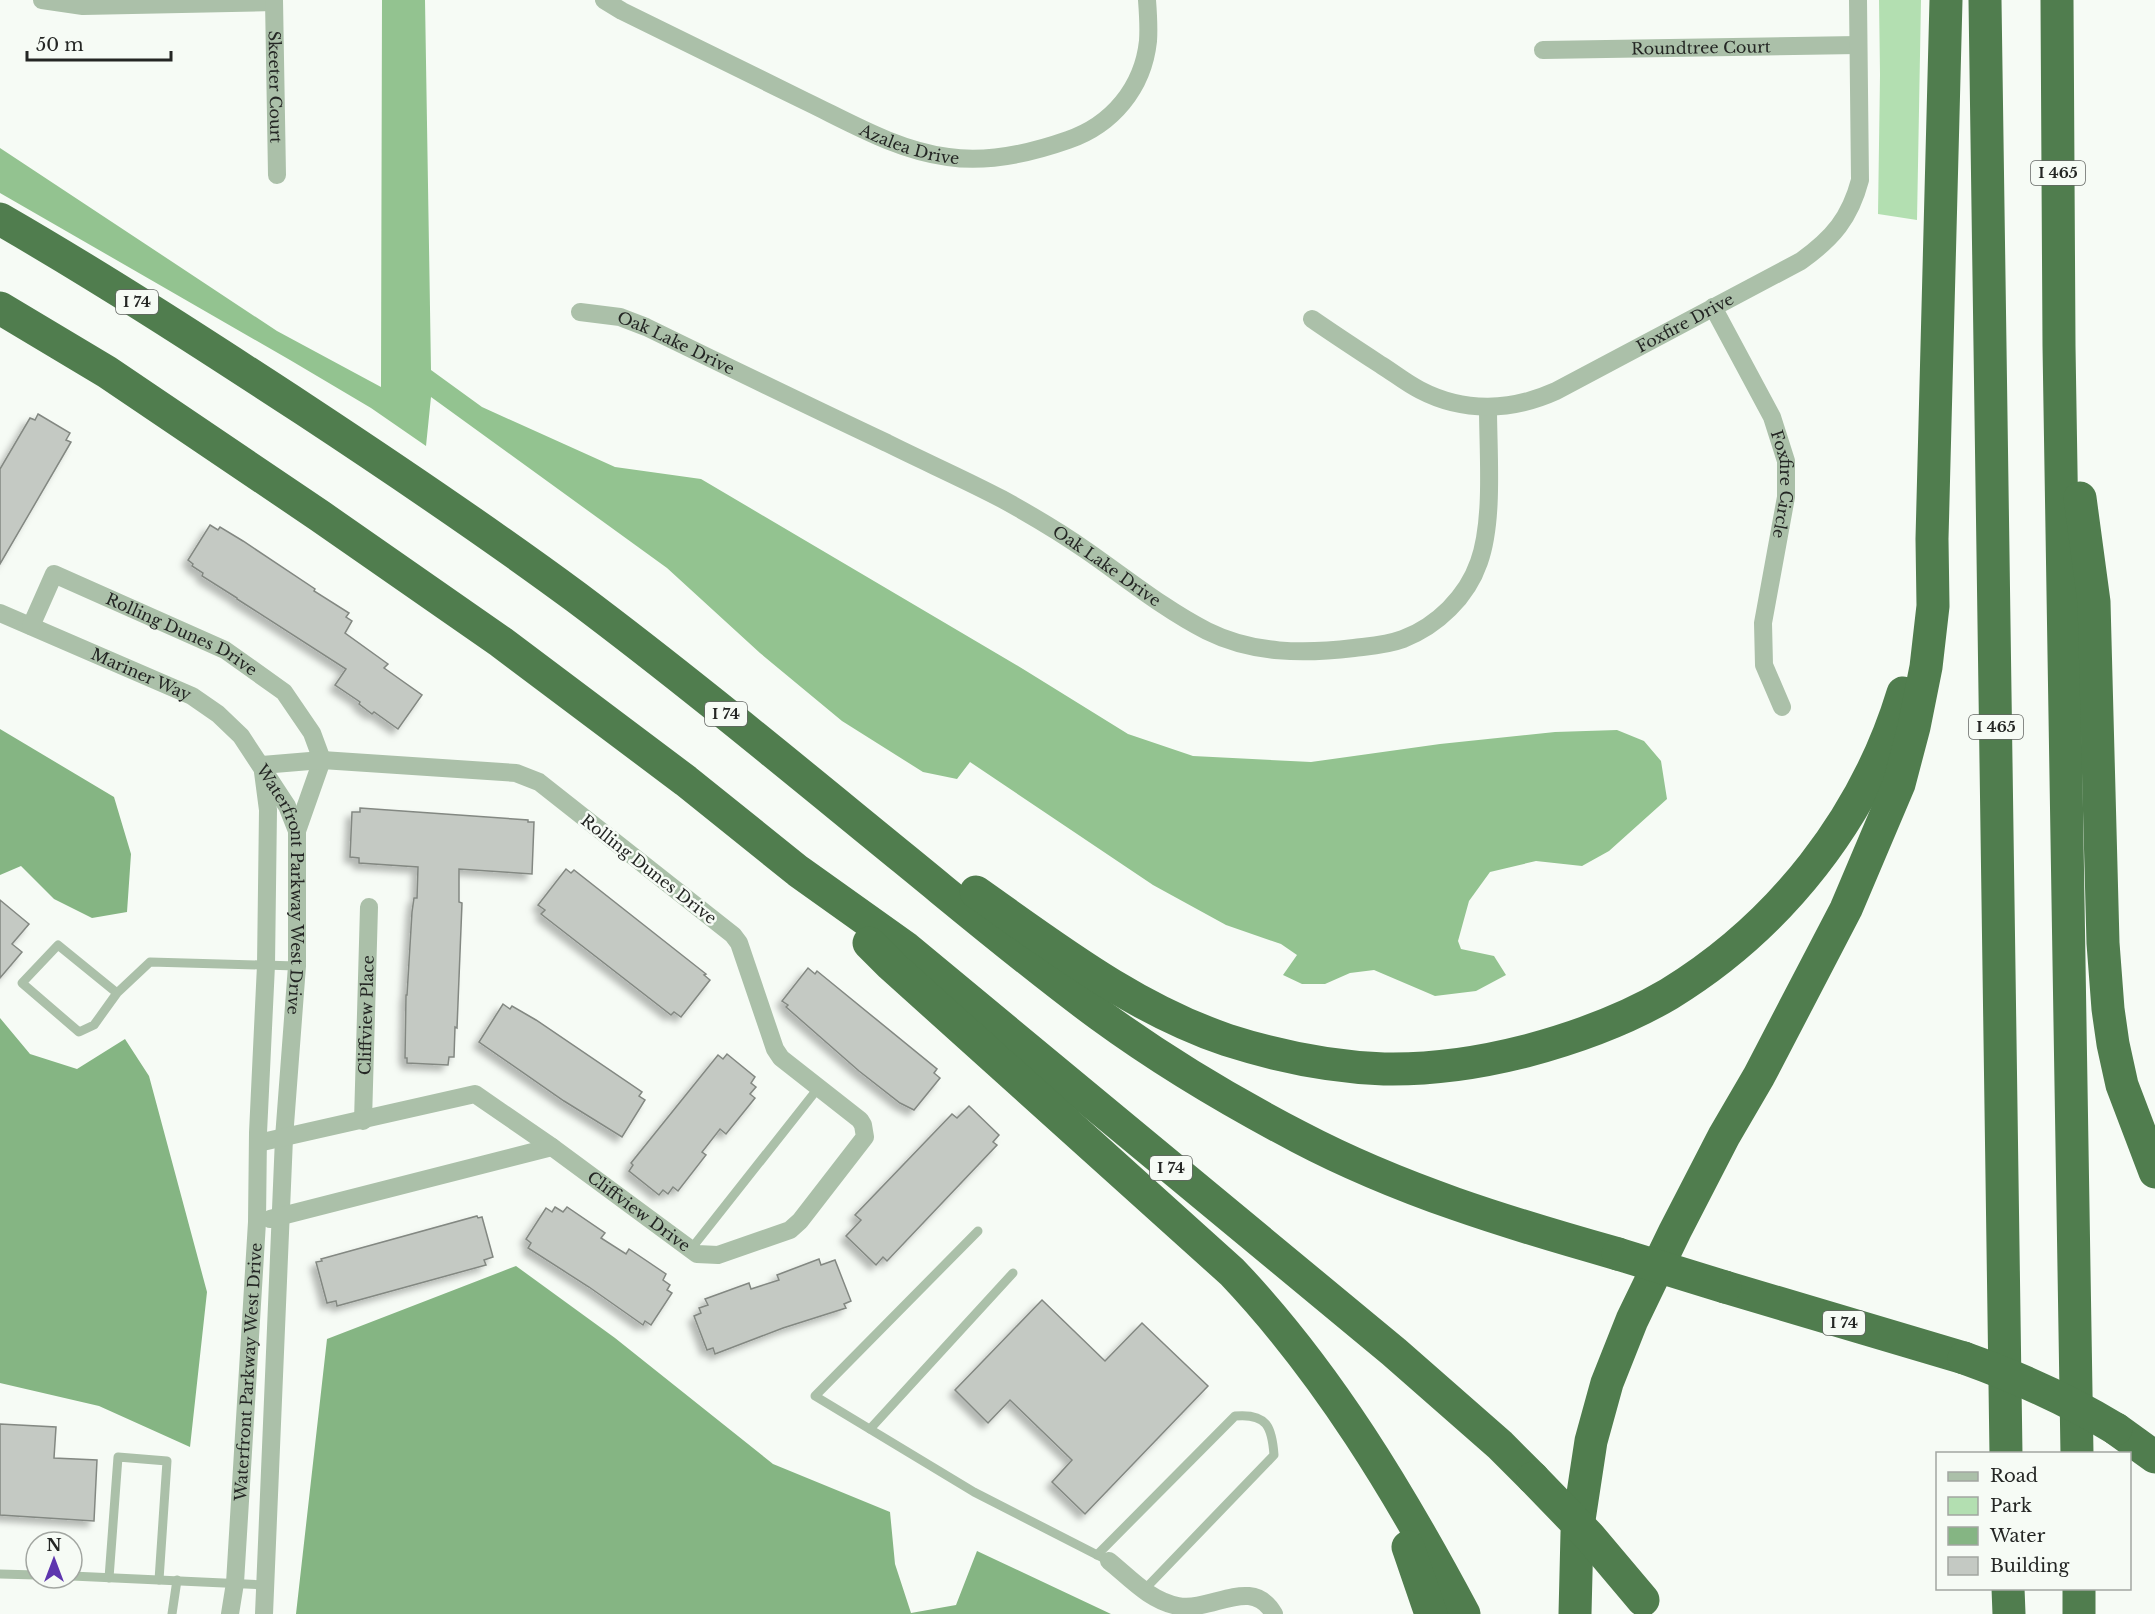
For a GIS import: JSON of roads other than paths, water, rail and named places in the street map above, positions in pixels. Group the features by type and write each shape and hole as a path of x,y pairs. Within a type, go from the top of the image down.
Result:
{"highway":[{"path":"1575,1614 1577,1533 1591,1440 1607,1383 1632,1320 1675,1231 1846,909 1899,784 1914,727 1926,667 1933,606 1932,538 1946,0"},
{"name":"I 465","path":"1985,0 2006,1452"},
{"name":"I 465","path":"2057,0 2059,346 2077,1452"},
{"name":"I 74","path":"0,219 194,337 407,477 576,597 764,744 1034,965 1104,1018 1208,1086 1298,1137 1401,1184 1525,1228 1964,1358 2043,1389 2080,1407 2155,1457"},
{"name":"I 74","path":"0,308 107,372 501,642 686,781 798,871 906,948 1394,1352 1500,1445 1589,1536 1649,1607"},
{"path":"2059,346 2094,602 2103,943 2108,1009 2122,1085 2155,1172"},
{"path":"764,744 1086,970 1127,996 1173,1019 1228,1040 1304,1059 1347,1066 1385,1069 1418,1068 1493,1059 1556,1043 1588,1032 1667,995 1728,952 1788,896 1835,836 1861,792 1896,718 1912,664 1932,538"},
{"path":"798,871 891,964 1232,1272 1281,1325 1323,1381 1402,1503 1464,1614"},
{"path":"1342,1410 1404,1537 1431,1614"},
{"path":"2008,1590 2009,1614"},
{"path":"2079,1590 2079,1614"}],"street":[{"path":"42,0 83,6 274,1"},
{"name":"Azalea Drive","path":"604,0 896,144 950,158 987,158 1024,153 1086,134 1120,107 1139,77 1145,60 1149,34 1147,0"},
{"name":"Foxfire Drive","path":"1312,320 1420,390 1449,402 1488,408 1523,404 1550,394 1801,261 1824,244 1842,223 1852,207 1860,180 1857,0"},
{"name":"Skeeter Court","path":"274,1 277,176"},
{"name":"Roundtree Court","path":"1543,50 1858,45"},
{"name":"Foxfire Circle","path":"1713,307 1772,417 1786,461 1786,497 1763,623 1764,665 1782,707"},
{"name":"Oak Lake Drive","path":"580,312 606,314 646,327 994,495 1072,540 1194,624 1218,635 1269,650 1322,652 1387,644 1428,626 1450,608 1476,571 1484,545 1487,518 1488,408"},
{"name":"Rolling Dunes Drive","path":"31,626 54,574 216,646 284,692 312,733 322,760"},
{"name":"Mariner Way","path":"0,613 192,696 236,730 262,765"},
{"path":"297,831 322,760"},
{"name":"Rolling Dunes Drive","path":"262,765 322,760 516,773 539,782 733,935 742,952 775,1048 787,1064 860,1120 865,1137"},
{"name":"Waterfront Parkway West Drive","path":"262,765 287,806 297,831 297,966 284,1138 264,1614"},
{"name":"Waterfront Parkway West Drive","path":"230,1614 235,1583 257,1222 266,965 268,810 262,765"},
{"name":"Cliffview Place","path":"363,1121 369,907"},
{"name":"Cliffview Drive","path":"258,1143 475,1094 552,1147 696,1254 718,1255 790,1230 800,1221 865,1137"},
{"path":"257,1222 281,1218 552,1147"},
{"path":"1103,1558 1159,1600 1179,1606 1200,1606 1244,1595 1257,1596 1269,1605 1274,1614"}],"lane":[{"path":"117,993 58,945 22,983 79,1032 94,1025 117,993 150,962 297,966"},
{"path":"691,1249 819,1087"},
{"path":"978,1231 815,1396 974,1492 1103,1558 1235,1416 1249,1414 1263,1422 1272,1431 1274,1455 1144,1590"},
{"path":"870,1429 1013,1273"},
{"path":"110,1578 118,1457 167,1461 159,1580"},
{"path":"0,1574 24,1575"},
{"path":"84,1577 265,1585"},
{"path":"172,1614 177,1580"}],"water":[{"path":"0,729 114,797 131,854 127,912 92,918 54,899 21,866 0,875"},
{"path":"0,1018 30,1054 77,1069 125,1039 149,1076 207,1292 190,1447 99,1406 0,1383"},
{"path":"516,1266 615,1338 773,1464 890,1512 895,1564 911,1613 956,1605 977,1551 1111,1614 296,1614 327,1339"}]}
